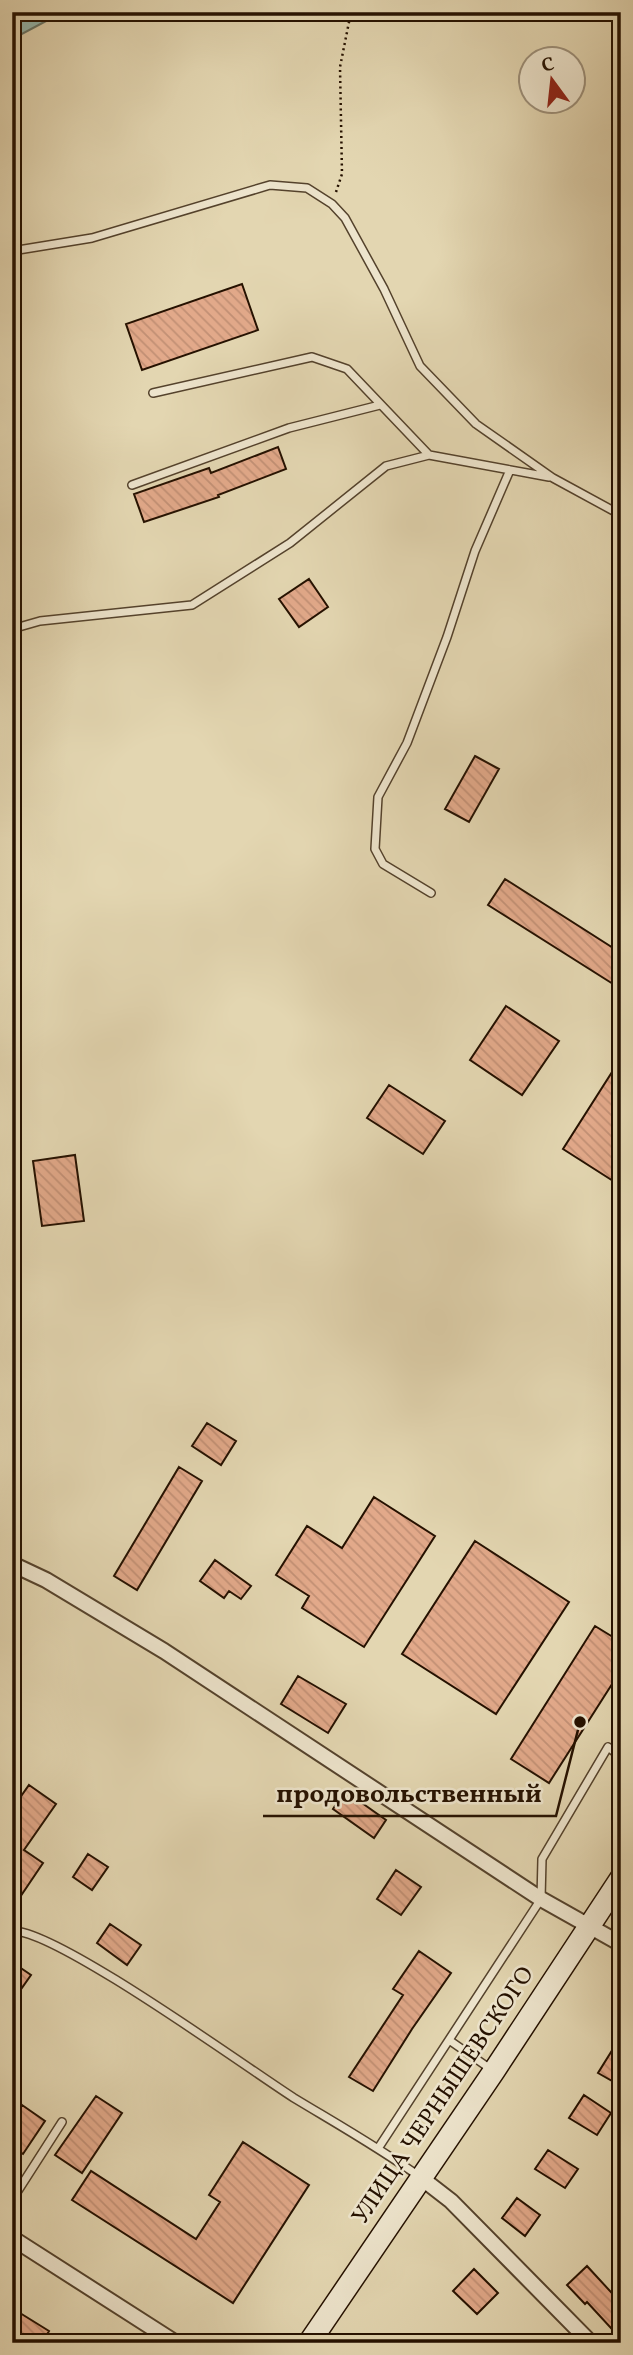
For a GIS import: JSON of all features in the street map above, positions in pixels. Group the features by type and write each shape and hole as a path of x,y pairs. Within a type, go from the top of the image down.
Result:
{"main road":[{"name":"УЛИЦА ЧЕРНЫШЕВСКОГО","path":"309,2343 621,1878"}],"street":[{"path":"12,1564 46,1580 164,1651 541,1899 621,1944"},
{"path":"420,2177 451,2201 591,2343"},
{"path":"12,2238 176,2343"}],"lane":[{"path":"12,251 92,238 270,185 307,188 332,204 345,218 384,289 420,366 476,424 554,478 621,515"},
{"path":"153,393 312,357 347,369 429,456"},
{"path":"132,485 289,428 380,405"},
{"path":"12,629 40,621 192,605 290,543 386,466 429,456 554,478"},
{"path":"431,893 383,864 375,849 378,797 407,743 447,637 475,551 510,470"},
{"path":"379,2147 541,1899 542,1859 608,1747 621,1757"},
{"path":"12,1931 21,1931 66,1950 295,2098 379,2147 420,2177"},
{"path":"449,2040 494,2071"},
{"path":"12,2200 62,2122"}],"path":[{"path":"332,204 342,174 340,67 351,12"}],"water":[{"path":"12,12 63,12 20,35 12,35"}],"building":[{"path":"242,284 258,330 142,370 126,324"},
{"path":"278,447 286,469 218,495 219,497 144,522 134,494 209,468 211,473"},
{"path":"309,579 328,607 299,627 279,599"},
{"path":"475,756 499,769 469,822 445,809"},
{"path":"505,879 621,953 621,989 488,905"},
{"path":"506,1006 559,1041 522,1095 470,1060"},
{"path":"621,1058 621,1186 563,1149"},
{"path":"389,1085 445,1121 423,1154 367,1118"},
{"path":"75,1155 84,1221 42,1226 33,1161"},
{"path":"207,1423 236,1441 221,1465 192,1446"},
{"path":"179,1467 202,1481 137,1590 114,1576"},
{"path":"374,1497 435,1536 364,1647 302,1608 309,1596 276,1575 307,1526 342,1548"},
{"path":"475,1541 569,1602 496,1714 402,1654"},
{"path":"215,1560 251,1586 241,1599 229,1591 224,1598 200,1581"},
{"path":"595,1626 621,1642 621,1670 549,1783 511,1759"},
{"path":"298,1676 346,1704 328,1733 281,1704"},
{"path":"29,1785 56,1804 24,1850 43,1863 12,1909 12,1809"},
{"path":"345,1791 386,1820 374,1838 333,1809"},
{"path":"88,1854 108,1867 92,1890 73,1877"},
{"path":"396,1870 421,1887 401,1915 377,1899"},
{"path":"110,1924 141,1945 127,1965 97,1943"},
{"path":"419,1951 451,1973 373,2091 349,2077 403,1995 393,1989"},
{"path":"12,1962 31,1975 12,2002"},
{"path":"621,2036 621,2086 598,2073"},
{"path":"584,2095 611,2113 597,2135 569,2118"},
{"path":"96,2096 122,2113 82,2173 55,2155"},
{"path":"22,2105 45,2121 23,2154 12,2147 12,2119"},
{"path":"243,2142 309,2185 233,2303 72,2200 91,2171 196,2239 220,2202 209,2195"},
{"path":"548,2150 578,2169 565,2188 535,2169"},
{"path":"517,2198 540,2215 525,2236 502,2218"},
{"path":"587,2266 621,2303 621,2339 587,2302 585,2304 567,2285"},
{"path":"474,2269 498,2293 477,2314 453,2291"},
{"path":"20,2313 49,2331 42,2343 12,2343 12,2325"}],"place":[{"name":"продовольственный","path":"580,1722"}]}
